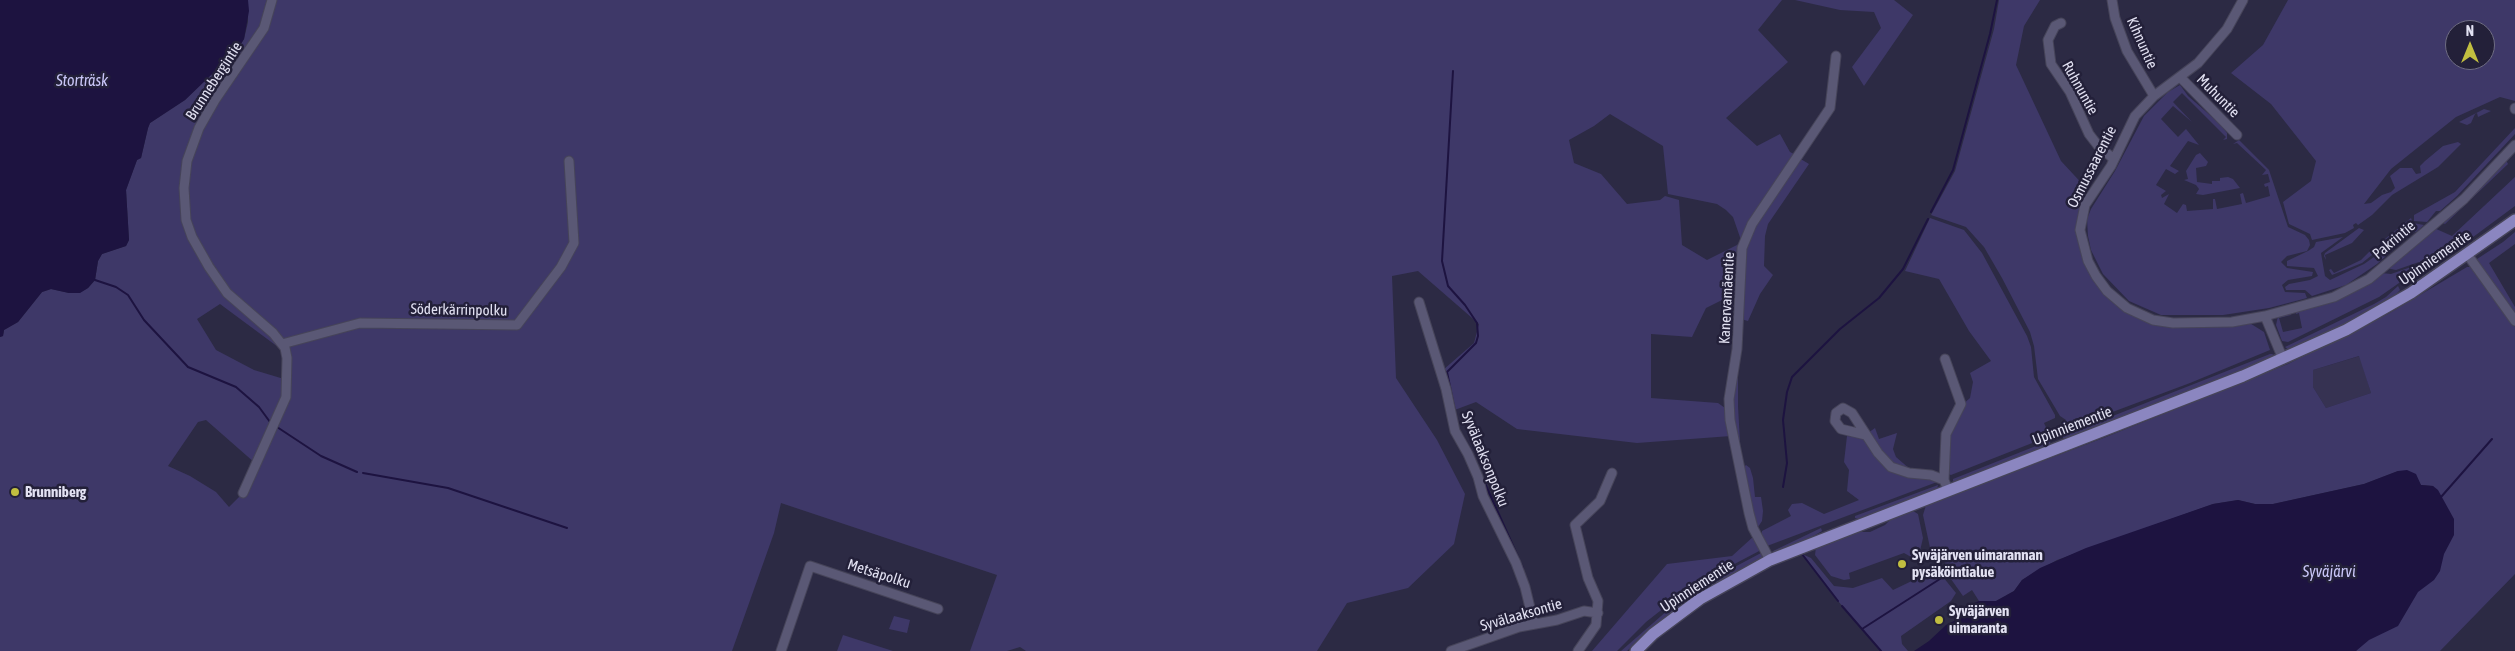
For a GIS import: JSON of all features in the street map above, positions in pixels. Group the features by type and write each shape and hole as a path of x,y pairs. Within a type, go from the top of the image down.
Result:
{"main road":[{"name":"Upinniementie","path":"1636,651 1660,629 1700,599 1770,560 1946,485 2283,359 2381,311 2515,220"}],"street":[{"name":"Brunnebergintie","path":"243,493 286,397 288,365 282,344 273,333 227,293 192,237 186,220 184,204 187,161 199,128 215,100 264,28 272,0"},
{"name":"Kihnuntie","path":"2112,0 2118,26 2127,51 2154,96"},
{"name":"Osmussaarentie","path":"2243,0 2217,41 2198,62 2154,96 2130,124 2114,159 2088,199 2081,219 2082,243 2088,261 2107,291 2136,313 2163,322 2212,323 2265,316"},
{"name":"Ruhnuntie","path":"2060,23 2052,29 2048,40 2051,64 2070,92 2089,134 2099,147 2114,159"},
{"name":"Kanervamäentie","path":"1770,560 1753,528 1730,420 1729,399 1737,349 1742,248 1752,224 1830,108 1836,56"},
{"name":"Muhuntie","path":"2180,77 2237,135"},
{"name":"Pakrintie","path":"2265,316 2334,297 2369,279 2464,199 2515,145"},
{"name":"Söderkärrinpolku","path":"282,344 360,323 517,325 561,267 574,243 569,162"},
{"path":"2467,254 2515,321"},
{"name":"Syvälaaksonpolku","path":"1419,302 1446,389 1455,431 1471,461 1483,496 1516,563 1525,587 1534,624"},
{"path":"2265,316 2283,359"},
{"path":"1944,359 1961,404 1946,434 1946,485"},
{"path":"1866,435 1891,467 1909,473 1931,475 1946,485"},
{"path":"1578,651 1596,625 1598,601 1588,578 1575,525 1600,501 1612,472"},
{"name":"Metsäpolku","path":"781,651 810,566 938,609"},
{"name":"Syvälaaksontie","path":"1451,651 1502,632 1557,620 1584,611 1598,613"}],"shaded area":[{"path":"248,0 1782,0 1758,30 1788,62 1726,118 1757,146 1780,134 1790,152 1796,155 1742,243 1733,217 1717,204 1668,194 1663,146 1610,114 1594,126 1569,140 1574,163 1601,174 1627,204 1660,200 1665,196 1679,200 1682,245 1707,260 1739,244 1740,291 1706,308 1692,337 1651,334 1651,398 1718,403 1725,408 1731,436 1637,443 1517,429 1476,402 1452,411 1443,370 1474,343 1479,324 1418,271 1392,276 1396,378 1437,440 1465,494 1454,544 1408,588 1347,603 1317,651 1026,651 1020,647 1007,651 970,651 997,575 781,503 774,533 732,651 0,651 0,337 3,336 4,330 18,322 42,292 51,289 79,293 88,288 95,280 98,261 102,254 126,246 129,240 126,190 137,160 141,158 150,123 185,100 237,50 244,39 248,22","holes":["220,304 278,347 285,349 284,379 254,370 216,350 197,319","206,420 255,463 243,493 229,507 216,492 190,476 168,466 198,422"]},
{"path":"1795,0 1894,0 1913,15 1864,86 1852,67 1881,28 1874,12 1840,10"},
{"path":"1999,0 2040,0 2024,26 2016,65 2061,161 2087,189 2078,215 2077,238 2083,258 2093,279 2108,298 2126,311 2144,320 2248,322 2264,332 2270,350 2190,383 2059,432 2059,426 2066,420 2060,416 2038,379 2034,346 2030,332 1984,247 1966,227 1931,215 1955,171 1994,29"},
{"path":"2288,0 2515,0 2515,101 2500,97 2456,117 2391,169 2364,204 2371,203 2395,188 2390,176 2400,168 2412,168 2416,174 2421,173 2420,166 2443,146 2458,142 2461,144 2438,167 2392,195 2372,215 2358,225 2356,223 2353,225 2354,228 2345,233 2312,240 2310,234 2289,224 2283,202 2311,181 2316,161 2271,104 2231,73 2263,45"},
{"path":"2180,85 2188,96 2219,123 2227,133 2227,139 2223,140 2226,137 2182,93 2173,102 2192,122 2173,106 2161,119 2178,137 2186,129 2199,145 2188,141 2170,166 2179,171 2175,174 2166,169 2156,185 2166,191 2161,195 2162,198 2169,194 2164,204 2177,213 2183,204 2186,205 2187,211 2213,209 2213,199 2215,199 2217,209 2242,204 2240,194 2243,193 2246,203 2270,196 2268,186 2265,187 2264,184 2270,182 2268,174 2262,175 2266,170 2237,143 2233,144 2239,140 2269,170 2288,227 2305,235 2309,240 2310,245 2307,251 2287,256 2281,262 2287,268 2313,272 2312,276 2288,280 2282,285 2285,292 2305,293 2307,298 2269,308 2223,315 2161,315 2129,301 2103,274 2091,250 2088,236 2087,219 2091,209 2115,171 2144,116 2168,92"},
{"path":"2484,109 2491,111 2478,117 2477,113 2475,114 2471,123 2467,125 2459,122"},
{"path":"2515,128 2515,134 2457,196 2440,211 2436,211 2427,222 2414,221 2414,215 2455,192"},
{"path":"2200,153 2208,162 2206,166 2196,168 2197,182 2212,184 2212,181 2220,181 2220,178 2228,177 2233,179 2240,188 2203,195 2196,194 2199,189 2196,185 2184,180 2188,179 2186,171 2196,155"},
{"path":"1799,158 1809,164 1768,224 1765,236 1764,266 1773,275 1760,294 1748,321 1741,319 1744,250 1747,239"},
{"path":"2506,160 2508,164 2445,224 2443,223 2442,220"},
{"path":"2515,177 2515,206 2465,243 2430,266 2419,262 2396,270 2386,268 2434,228 2452,236"},
{"path":"1930,218 1964,230 1982,253 2027,336 2031,347 2034,377 2055,415 2055,418 2044,423 2050,436 1951,475 1948,474 1946,439 1962,405 1970,398 1973,382 1970,373 1991,361 1969,331 1939,279 1905,271"},
{"path":"2411,218 2413,223 2424,225 2416,232 2404,233 2387,244 2385,239"},
{"path":"2359,228 2364,230 2352,243 2325,255 2326,260 2324,256 2325,253"},
{"path":"2515,232 2515,244 2489,263 2515,307 2515,318 2476,262 2477,259"},
{"path":"2343,237 2321,253 2325,276 2330,280 2364,264 2401,238 2406,238 2377,264 2346,285 2312,296 2305,290 2286,290 2285,287 2289,284 2310,280 2318,276 2314,268 2287,266 2287,261 2308,251 2314,247 2316,242"},
{"path":"2373,248 2377,251 2362,263 2332,275 2329,270 2331,269 2334,273 2361,260"},
{"path":"2422,266 2424,270 2409,276 2379,297 2288,342 2282,341 2276,325 2278,316 2290,312 2291,315 2279,318 2283,332 2302,328 2299,313 2296,314 2296,312 2381,273 2391,274 2411,267"},
{"path":"2467,267 2472,267 2498,300 2515,327 2515,574 2440,651 2356,651 2446,506 2433,486 2421,485 2418,481 2398,471 2364,484 2273,504 2255,504 2238,500 2213,504 2057,560 2022,580 2014,591 1996,601 1979,601 1972,590 1963,596 1946,572 1947,567 1939,552 1937,556 1932,557 1923,515 1926,505 2106,437 2288,364 2388,314","holes":["2359,356 2371,393 2326,408 2313,387 2313,370"]},
{"path":"2398,286 2400,290 2390,301 2336,329 2289,350 2285,347 2374,304 2386,297"},
{"path":"1738,354 1740,442 1735,437 1731,419"},
{"path":"2273,354 2272,357 2266,360 2069,438 2064,439 2062,436"},
{"path":"2360,356 2371,393 2326,408 2313,387 2313,370"},
{"path":"1875,428 1879,439 1897,433 1893,449 1896,457 1911,470 1893,466 1885,459 1868,433"},
{"path":"1847,436 1863,437 1888,468 1937,482 1767,546 1762,539 1762,531 1791,516 1788,510 1792,504 1802,503 1824,514 1859,500 1847,491 1849,470 1844,462"},
{"path":"2051,440 2049,446 1958,481 1953,481 1953,479"},
{"path":"1746,465 1750,468 1753,478 1755,497 1761,497 1762,521 1758,527 1746,479 1744,467"},
{"path":"1938,485 1937,489 1858,519 1855,518 1855,516"},
{"path":"1913,511 1918,514 1923,538 1919,555 1913,558 1904,553 1849,573 1850,579 1844,580 1831,576 1815,555 1816,547 1854,532 1870,532 1885,525 1891,519"},
{"path":"1821,528 1822,531 1810,538 1779,551 1773,551"},
{"path":"1754,536 1761,550 1706,579 1674,600 1646,622 1617,651 1592,651 1667,564 1732,556"},
{"path":"1761,553 1763,555 1762,558 1702,591 1655,625 1627,651 1621,651 1676,603 1727,571"},
{"path":"1802,554 1811,558 1834,586 1853,588 1882,578 1893,590 1918,578 1922,573 1931,571 1943,577 1956,593 1951,601 1901,636 1902,644 1908,651 1881,651 1838,601"},
{"path":"894,616 910,620 907,633 889,629"},
{"path":"843,635 893,651 837,651"}],"water":[{"name":"Storträsk","path":"0,0 248,0 249,11 244,39 237,50 185,100 150,123 141,158 137,160 126,190 129,240 126,246 102,254 98,261 95,280 80,293 69,293 51,289 42,292 18,322 4,330 3,336 0,337"},
{"name":"Syväjärvi","path":"2407,470 2416,474 2421,485 2433,486 2438,490 2454,519 2454,535 2444,554 2440,571 2434,580 2418,592 2398,626 2369,640 2356,651 1914,651 1929,641 1946,625 1958,619 1972,604 1979,601 1996,601 2014,591 2022,580 2040,568 2086,548 2213,504 2238,500 2255,504 2273,504 2364,484 2398,471"}],"waterway":[{"path":"1931,212 1953,170 1990,34 1997,0"},
{"path":"1453,71 1442,261 1448,286 1465,305 1477,323 1478,336 1476,343 1447,372 1455,411"},
{"path":"1783,487 1787,463 1783,420 1787,392 1792,377 1840,329 1879,298 1903,269 1928,219"},
{"path":"95,280 116,287 128,295 144,320 188,367 236,387 259,407 270,422"},
{"path":"277,427 321,456 357,472"},
{"path":"1461,433 1472,452"},
{"path":"2441,497 2492,439"},
{"path":"363,473 448,488 567,528"},
{"path":"1484,481 1523,568"},
{"path":"1802,554 1838,601"},
{"path":"1862,629 1943,577"},
{"path":"1842,606 1881,651"}],"place":[{"name":"Brunniberg","path":"15,492"},
{"name":"Syväjärven uimarannan pysäköintialue","path":"1902,564"},
{"name":"Syväjärven uimaranta","path":"1939,620"}]}
